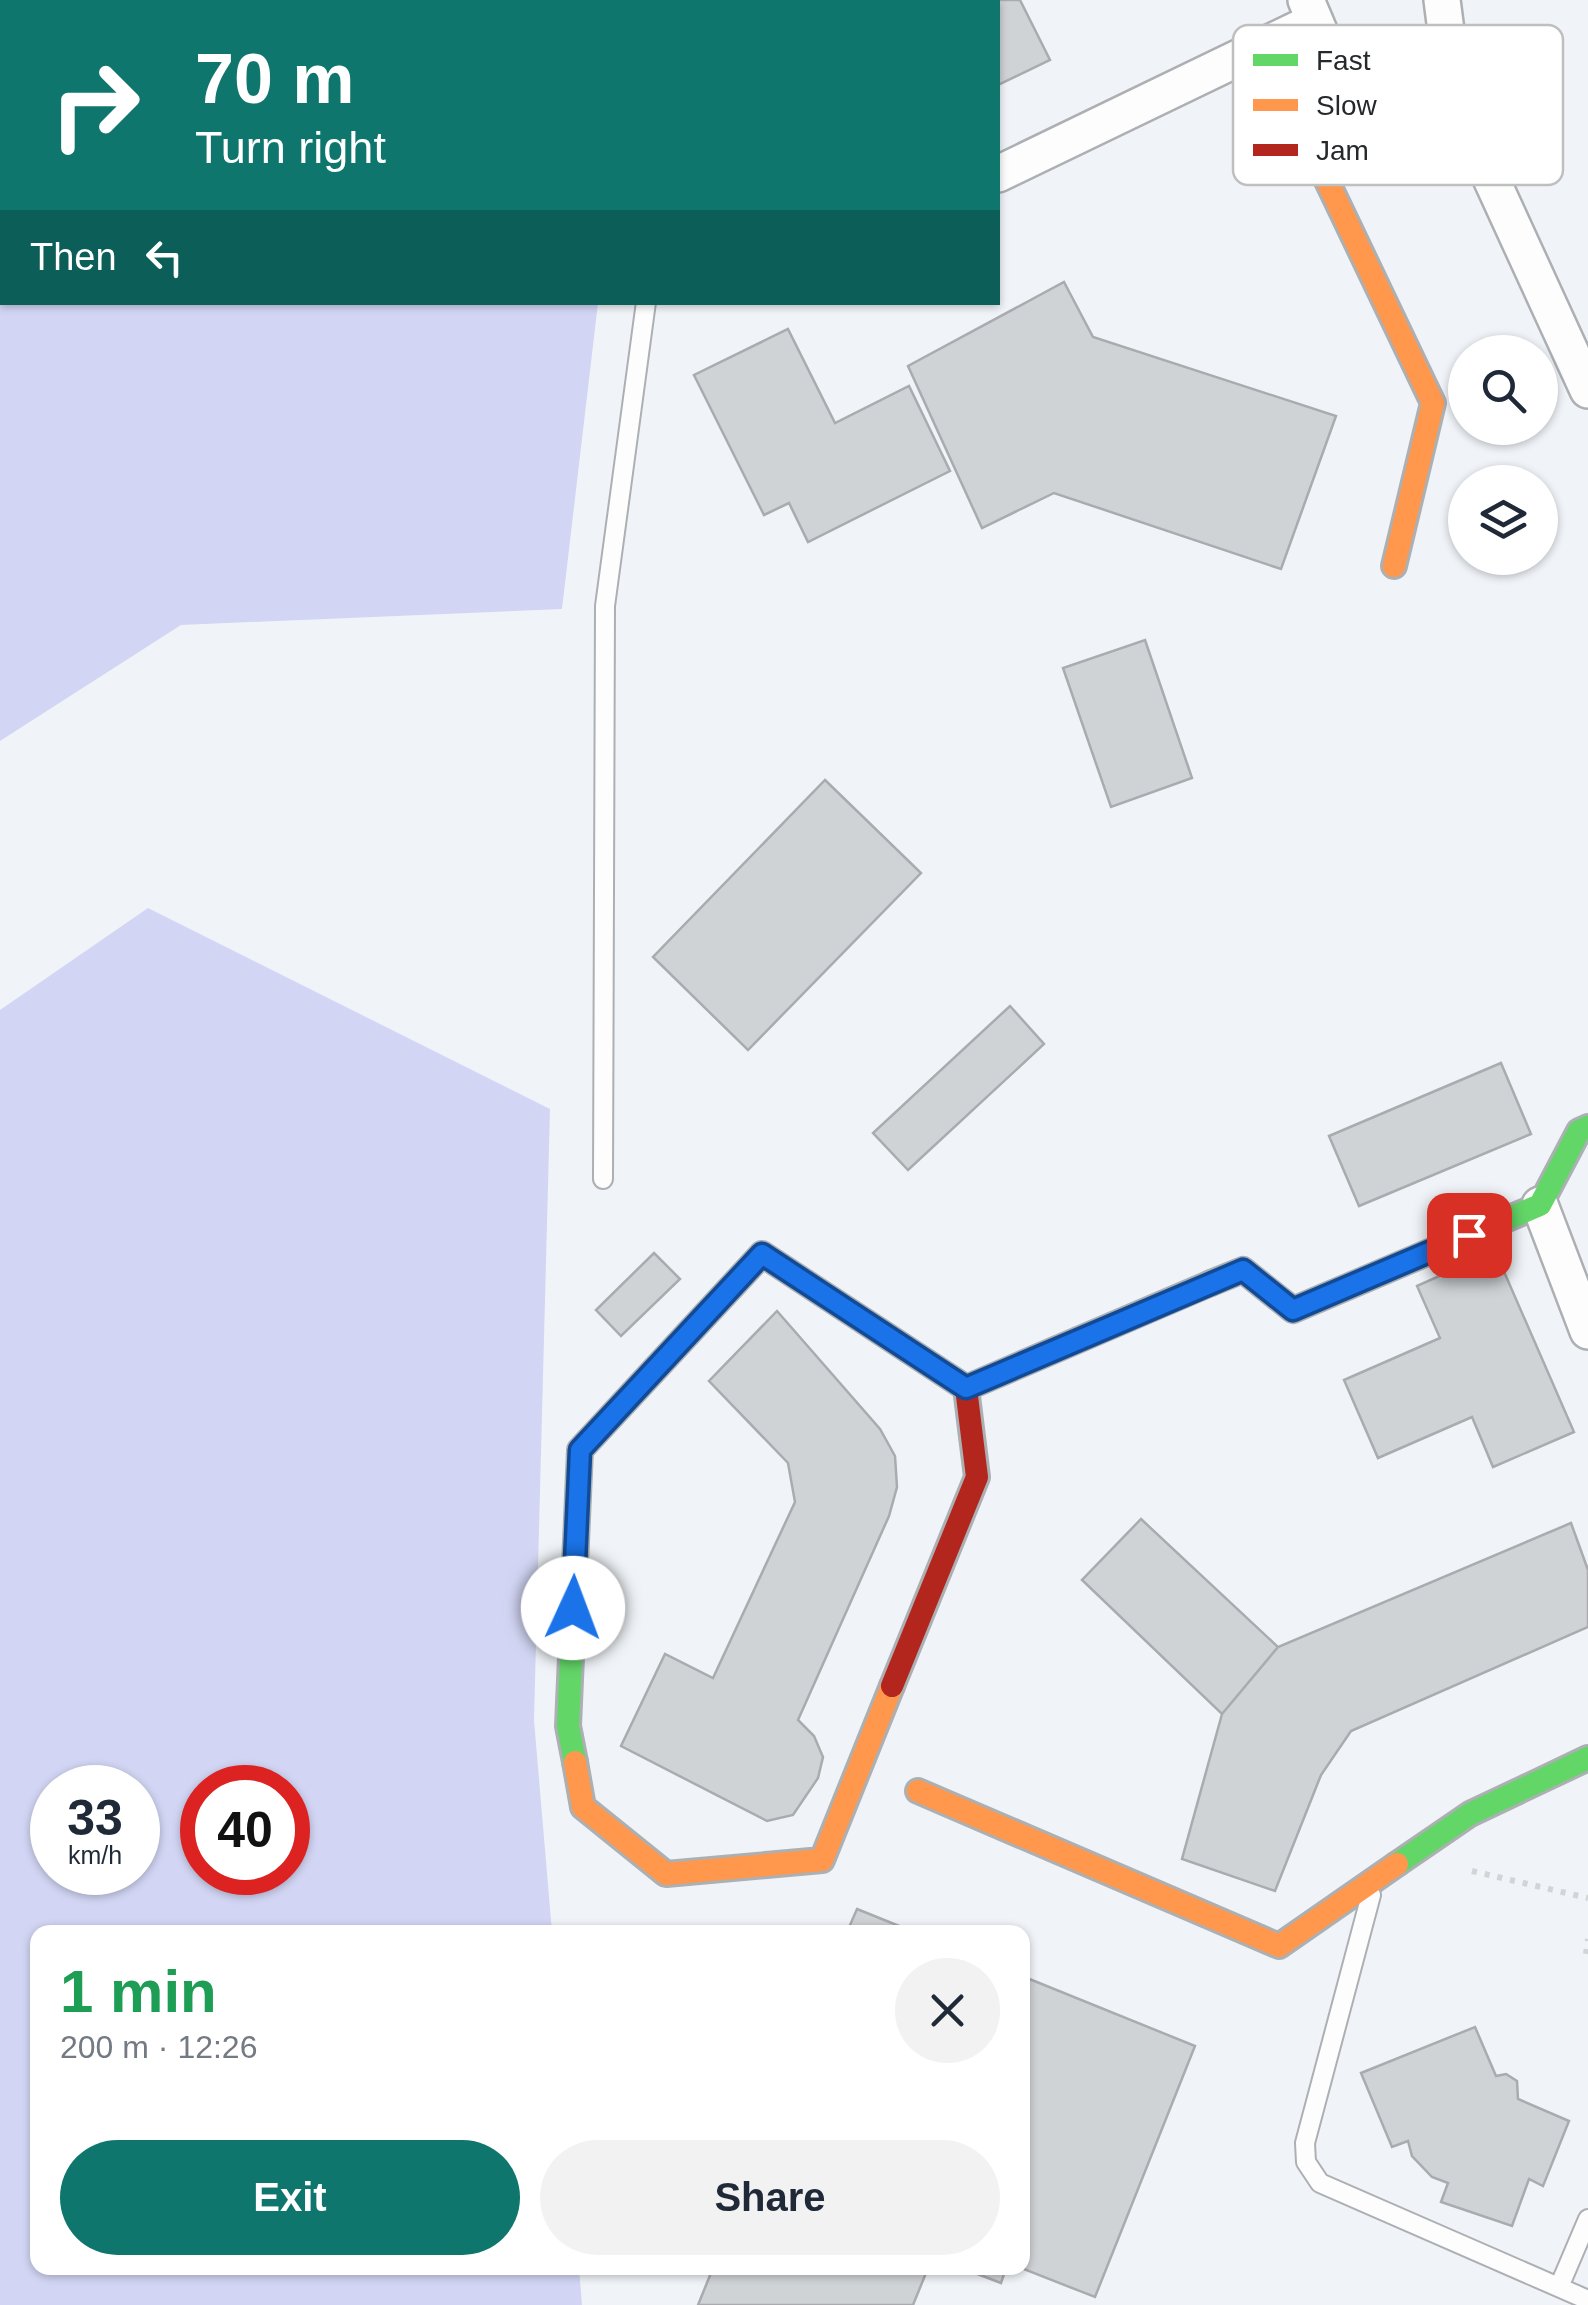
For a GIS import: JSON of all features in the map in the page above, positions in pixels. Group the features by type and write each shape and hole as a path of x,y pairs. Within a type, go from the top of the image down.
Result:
{"street":[{"path":"1442,0 1445,25"},
{"path":"1283,25 1310,11"},
{"path":"1000,173 1233,51"},
{"path":"1329,185 1433,403 1394,566"},
{"path":"1494,185 1588,390"},
{"path":"966,1388 1243,1270 1293,1310 1540,1205 1579,1132 1588,1127"},
{"path":"1540,1205 1588,1330"},
{"path":"762,1254 966,1388 977,1477 822,1860 666,1874 583,1807 568,1726 580,1450 762,1254"},
{"path":"918,1791 1279,1946 1470,1814 1588,1758"}],"lane":[{"path":"603,1179 605,606 646,305"},
{"path":"1375,1880 1306,2144 1306,2162 1320,2183 1588,2300"},
{"path":"1558,2288 1588,2219"}],"path":[{"path":"1410,1856 1588,1898"},
{"path":"1586,1954 1588,1938"}],"shaded area":[{"path":"0,305 598,305 562,609 181,625 0,741"},
{"path":"148,908 550,1109 534,1720 551,1925 30,1925 30,2275 580,2275 582,2305 0,2305 0,1010"}],"building":[{"path":"1000,0 1020,0 1050,60 1000,84"},
{"path":"1064,282 1093,337 1336,416 1281,569 1054,493 982,528 908,366"},
{"path":"788,329 835,423 909,386 950,471 808,542 789,503 764,515 694,375"},
{"path":"1145,640 1192,778 1111,807 1063,668"},
{"path":"825,780 921,873 748,1050 653,957"},
{"path":"1010,1006 1044,1044 908,1170 873,1133"},
{"path":"1501,1063 1531,1134 1359,1206 1329,1136"},
{"path":"1495,1251 1574,1432 1493,1467 1472,1417 1378,1458 1344,1380 1440,1338 1417,1286"},
{"path":"654,1253 680,1279 621,1336 596,1310"},
{"path":"777,1311 880,1429 895,1456 897,1487 889,1516 798,1720 814,1736 823,1757 818,1778 793,1815 767,1821 621,1746 665,1654 713,1678 795,1502 788,1463 709,1381"},
{"path":"1141,1519 1278,1647 1222,1714 1082,1580"},
{"path":"1571,1523 1588,1570 1588,1627 1351,1731 1321,1775 1275,1891 1182,1859 1222,1714 1278,1647"},
{"path":"857,1909 897,1925 850,1925"},
{"path":"1030,1979 1195,2046 1095,2297 1030,2272"},
{"path":"1475,2027 1496,2076 1506,2074 1517,2081 1518,2099 1569,2121 1543,2186 1529,2179 1512,2226 1441,2202 1448,2183 1432,2177 1412,2156 1408,2141 1392,2147 1361,2073"},
{"path":"710,2275 925,2275 913,2305 698,2305"},
{"path":"980,2275 1004,2275 1001,2283"}],"traffic: fast":[{"path":"1211,1283 1243,1270 1293,1310 1540,1205 1579,1131 1588,1127"},
{"path":"575,1762 568,1726 580,1450 762,1254 966,1388"},
{"path":"1397,1864 1470,1814 1588,1758"}],"traffic: slow":[{"path":"1329,185 1433,403 1394,566"},
{"path":"575,1762 583,1807 666,1874 822,1860 892,1686"},
{"path":"918,1791 1279,1946 1397,1864"}],"traffic: jam":[{"path":"892,1686 977,1477 966,1388 1211,1283"}],"route":[{"path":"573,1608 580,1450 762,1254 966,1388 1243,1270 1293,1310 1469,1235"}]}
